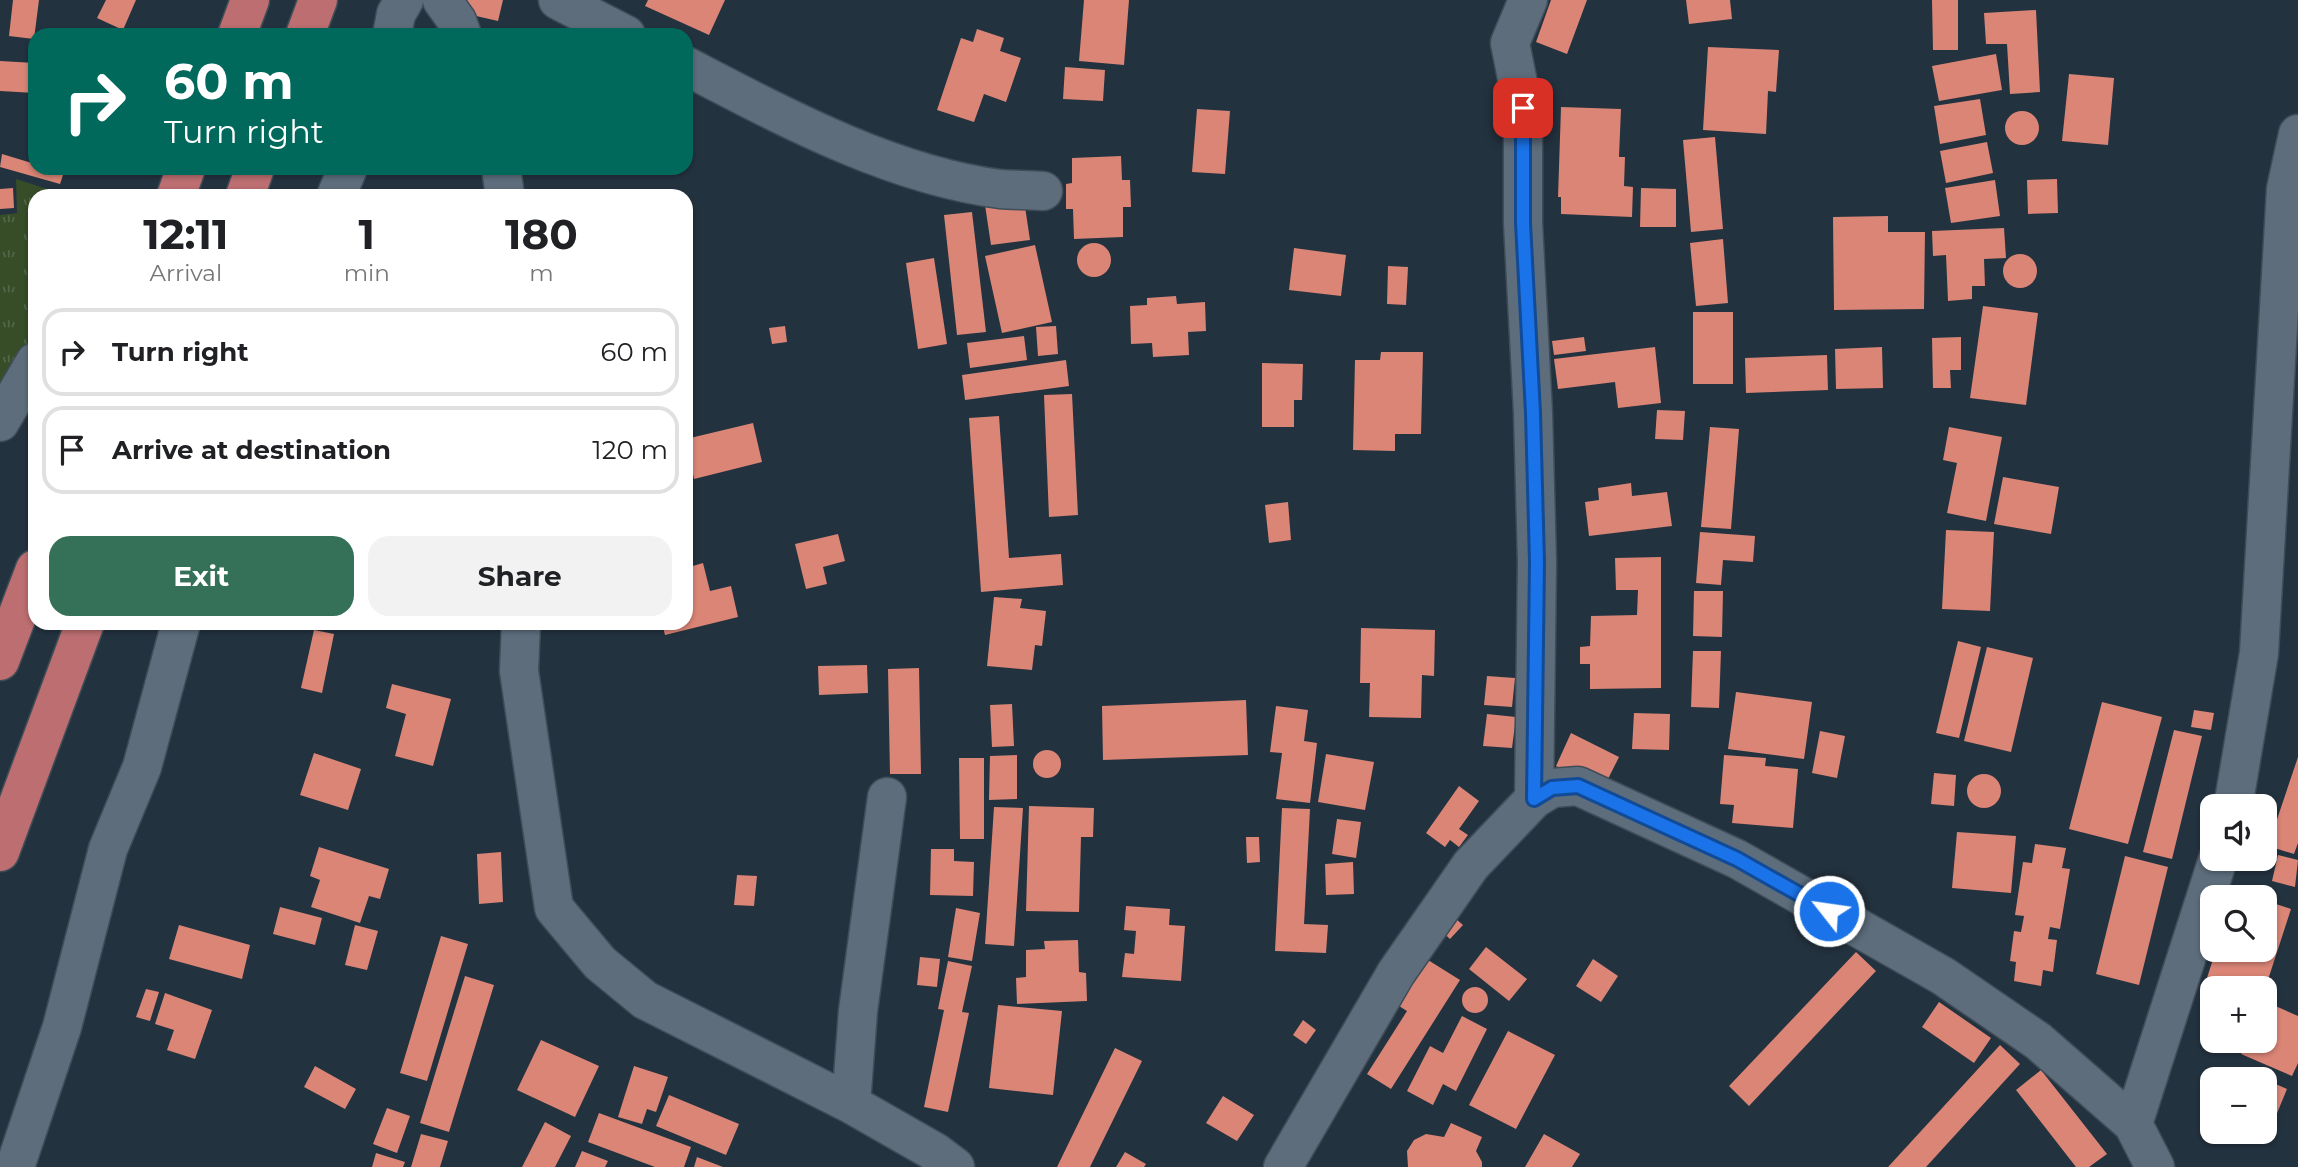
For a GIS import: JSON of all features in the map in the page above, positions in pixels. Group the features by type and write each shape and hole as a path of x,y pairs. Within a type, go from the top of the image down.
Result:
{"highway":[{"path":"240,28 250,0"},
{"path":"308,28 318,0"},
{"path":"0,662 28,588"},
{"path":"0,852 82,630"}],"street":[{"path":"393,28 396,14 404,0"},
{"path":"442,0 459,28"},
{"path":"558,0 612,28"},
{"path":"1528,0 1510,43 1523,108 1523,223 1533,413 1537,562 1534,799"},
{"path":"693,70 817,132 896,162 956,181 1001,189 1043,191"},
{"path":"2235,794 2259,653 2286,188 2298,134"},
{"path":"0,422 28,374"},
{"path":"15,1167 62,1027 108,849 142,767 179,630"},
{"path":"521,630 519,671 554,908 600,963 645,1000 851,1104 935,1152 955,1167"},
{"path":"1283,1167 1396,973 1471,865 1534,799 1552,788 1578,786 1737,859 1943,976 2038,1041 2133,1124 2155,1167"},
{"path":"851,1104 858,1011 887,797"},
{"path":"2133,1124 2214,871"}],"green space":[{"path":"16,179 47,189 28,189 28,361 0,408 0,215 17,213"}],"building":[{"path":"13,0 39,0 35,28 28,28 28,38 9,36"},
{"path":"106,0 136,0 124,28 97,18"},
{"path":"466,0 503,0 498,21 463,13"},
{"path":"648,0 725,0 709,35 645,6"},
{"path":"1084,0 1129,0 1124,65 1079,61"},
{"path":"1551,0 1587,0 1567,54 1536,42"},
{"path":"1686,0 1730,0 1732,19 1689,24"},
{"path":"1932,0 1958,0 1958,50 1933,50"},
{"path":"2036,10 2040,92 2010,94 2007,44 1986,44 1984,13"},
{"path":"977,29 1004,38 1000,51 1021,58 1006,102 984,94 974,122 937,110 961,38 973,42"},
{"path":"1708,47 1779,50 1776,92 1768,91 1766,134 1703,130"},
{"path":"1996,54 2002,90 1939,101 1932,66"},
{"path":"0,61 28,63 28,93 0,91"},
{"path":"1065,67 1105,70 1103,101 1063,99"},
{"path":"2069,74 2114,78 2108,145 2062,141"},
{"path":"1980,99 1986,135 1940,144 1934,106"},
{"path":"1561,107 1621,109 1619,157 1625,157 1624,186 1633,187 1632,217 1561,214 1561,197 1558,197"},
{"path":"1197,109 1230,111 1225,174 1192,172"},
{"path":"2022,111 2034,116 2039,128 2034,140 2022,145 2010,140 2005,128 2010,116"},
{"path":"1715,137 1723,229 1691,232 1683,140"},
{"path":"1987,142 1993,173 1946,183 1940,151"},
{"path":"2,154 28,162 28,175 0,167"},
{"path":"1121,156 1122,180 1130,180 1131,207 1123,207 1123,237 1074,239 1073,209 1066,209 1066,184 1072,183 1072,158"},
{"path":"28,175 63,175 60,184"},
{"path":"2057,179 2058,213 2028,214 2027,180"},
{"path":"1995,180 2000,216 1951,223 1945,188"},
{"path":"13,188 14,208 0,209 0,189"},
{"path":"1641,188 1676,189 1676,227 1640,227"},
{"path":"1024,200 1030,240 991,245 985,205"},
{"path":"972,212 986,332 957,335 944,215"},
{"path":"1888,216 1888,232 1925,232 1924,309 1834,310 1833,217"},
{"path":"2004,228 2006,258 1984,259 1985,286 1972,286 1972,299 1948,301 1946,255 1933,256 1932,231"},
{"path":"1723,239 1728,303 1696,306 1690,243"},
{"path":"1094,243 1106,248 1111,260 1106,272 1094,277 1082,272 1077,260 1082,248"},
{"path":"1035,245 1052,322 1002,333 985,256"},
{"path":"1294,248 1346,255 1341,296 1289,290"},
{"path":"2020,254 2032,259 2037,271 2032,283 2020,288 2008,283 2003,271 2008,259"},
{"path":"934,258 947,344 918,349 906,263"},
{"path":"1388,266 1408,267 1406,305 1387,304"},
{"path":"1176,296 1177,304 1205,302 1206,331 1188,332 1189,355 1153,357 1152,343 1131,344 1130,306 1147,305 1147,298"},
{"path":"1983,306 2038,313 2026,405 1970,398"},
{"path":"1693,312 1733,312 1733,384 1693,384"},
{"path":"785,326 787,342 772,344 769,328"},
{"path":"1056,326 1058,354 1038,356 1036,327"},
{"path":"1024,336 1027,360 970,368 967,343"},
{"path":"1584,337 1586,351 1554,355 1552,341"},
{"path":"1961,337 1961,370 1950,370 1951,388 1933,388 1932,338"},
{"path":"1655,347 1661,403 1618,408 1615,382 1558,389 1554,359"},
{"path":"1882,347 1883,388 1836,389 1835,349"},
{"path":"1381,352 1423,352 1421,434 1395,434 1395,451 1353,450 1355,360 1380,360"},
{"path":"1827,355 1828,390 1746,393 1745,358"},
{"path":"1066,360 1069,386 965,400 962,375"},
{"path":"1262,363 1303,364 1302,400 1294,400 1294,427 1262,427"},
{"path":"1072,394 1078,515 1049,517 1044,395"},
{"path":"1657,410 1685,411 1683,440 1655,439"},
{"path":"999,416 1009,558 1061,554 1063,585 981,592 969,418"},
{"path":"753,423 762,462 694,479 693,437"},
{"path":"1710,427 1739,429 1731,529 1701,527"},
{"path":"1949,427 2002,437 1986,521 1947,513 1957,463 1943,460"},
{"path":"2003,477 2059,487 2051,534 1994,524"},
{"path":"1631,483 1632,496 1667,492 1672,526 1589,536 1585,502 1599,500 1598,488"},
{"path":"1288,502 1291,540 1269,543 1265,505"},
{"path":"1946,530 1994,532 1990,611 1942,609"},
{"path":"1700,532 1755,536 1753,562 1723,560 1721,585 1696,583"},
{"path":"838,534 845,561 823,567 827,584 806,589 795,544"},
{"path":"1661,557 1661,688 1590,689 1590,664 1580,664 1580,647 1590,646 1591,616 1637,615 1638,590 1616,590 1615,558"},
{"path":"703,563 710,591 731,586 738,617 693,628 693,566"},
{"path":"1694,591 1723,591 1722,637 1693,636"},
{"path":"994,597 1022,599 1020,608 1046,611 1042,646 1035,645 1032,670 987,666"},
{"path":"1361,628 1435,630 1434,676 1422,675 1421,718 1369,717 1370,683 1360,683"},
{"path":"314,630 334,634 322,693 301,688"},
{"path":"664,630 685,630 665,635"},
{"path":"1958,641 1981,647 1959,738 1936,733"},
{"path":"1987,647 2033,658 2011,752 1964,741"},
{"path":"1693,651 1721,651 1719,708 1691,707"},
{"path":"867,665 868,693 819,695 818,666"},
{"path":"919,668 921,774 890,774 888,669"},
{"path":"1487,676 1515,678 1512,707 1484,705"},
{"path":"392,684 451,699 433,766 395,756 406,714 386,708"},
{"path":"1736,692 1812,702 1804,759 1728,749"},
{"path":"1246,700 1248,755 1103,760 1102,706"},
{"path":"2102,702 2162,717 2128,844 2069,829"},
{"path":"1012,704 1014,746 992,747 990,705"},
{"path":"1276,706 1308,710 1304,741 1317,743 1310,803 1276,799 1282,753 1270,752"},
{"path":"2194,710 2214,713 2211,730 2191,727"},
{"path":"1634,713 1670,714 1669,750 1632,749"},
{"path":"1487,714 1516,717 1512,748 1483,746"},
{"path":"2174,730 2202,736 2172,859 2143,852"},
{"path":"1820,731 1845,736 1837,778 1812,773"},
{"path":"1571,733 1619,757 1603,789 1556,766"},
{"path":"1047,750 1057,754 1061,764 1057,774 1047,778 1037,774 1033,764 1037,754"},
{"path":"314,753 361,769 348,810 300,795"},
{"path":"1326,754 1374,762 1365,810 1318,802"},
{"path":"1017,755 1017,799 989,800 990,756"},
{"path":"1724,755 1766,758 1765,766 1798,769 1793,828 1732,823 1734,805 1720,804"},
{"path":"2298,757 2298,843 2294,854 2277,849 2277,819"},
{"path":"959,758 984,758 984,839 960,839"},
{"path":"1934,773 1956,775 1954,806 1931,804"},
{"path":"1984,774 1996,779 2001,791 1996,803 1984,808 1972,803 1967,791 1972,779"},
{"path":"1459,786 1479,801 1459,829 1468,835 1459,847 1450,840 1445,847 1426,833"},
{"path":"1029,806 1094,808 1093,837 1081,837 1079,912 1026,911"},
{"path":"994,807 1023,808 1014,946 985,944"},
{"path":"1282,808 1310,809 1304,924 1328,925 1326,953 1275,951"},
{"path":"1337,819 1361,822 1356,858 1332,854"},
{"path":"1957,832 2016,836 2011,893 1952,888"},
{"path":"1246,837 1259,837 1260,862 1247,863"},
{"path":"2035,844 2066,848 2062,868 2070,869 2060,929 2050,927 2048,939 2057,940 2053,972 2043,970 2041,986 2014,981 2016,962 2010,961 2014,931 2021,932 2024,916 2015,915 2023,862 2032,863"},
{"path":"319,847 389,869 380,899 369,896 360,923 311,907 320,880 310,876"},
{"path":"931,849 954,849 954,861 974,862 973,896 930,895"},
{"path":"501,852 503,902 479,904 477,854"},
{"path":"2278,855 2298,860 2295,887 2272,881 2274,871 2277,871"},
{"path":"2125,856 2168,867 2139,985 2096,974"},
{"path":"1353,862 1354,894 1326,895 1325,864"},
{"path":"737,875 757,876 754,906 734,905"},
{"path":"2277,904 2291,909 2277,952"},
{"path":"1126,906 1170,909 1169,925 1185,926 1181,981 1122,977 1125,953 1134,954 1136,931 1124,930"},
{"path":"280,907 322,918 315,945 273,934"},
{"path":"956,908 980,913 972,961 948,957"},
{"path":"1449,913 1463,925 1450,939 1437,927"},
{"path":"179,925 250,945 242,979 169,959"},
{"path":"355,925 378,931 367,970 345,965"},
{"path":"441,936 468,944 427,1081 400,1073"},
{"path":"1078,940 1079,972 1086,973 1087,1001 1017,1004 1016,978 1026,977 1026,950 1045,949 1044,941"},
{"path":"1486,947 1527,979 1509,1001 1469,969"},
{"path":"1856,952 1876,971 1749,1106 1729,1086"},
{"path":"1420,955 1460,980 1391,1089 1367,1074 1407,1011 1391,1001"},
{"path":"920,957 940,959 937,987 917,985"},
{"path":"1593,959 1618,976 1601,1002 1576,986"},
{"path":"948,961 972,966 962,1012 969,1013 948,1112 924,1107 944,1010 938,1009"},
{"path":"2212,962 2274,962 2269,976 2208,976"},
{"path":"465,976 494,985 449,1132 420,1123"},
{"path":"1475,987 1484,991 1488,1000 1484,1009 1475,1013 1466,1009 1462,1000 1466,991"},
{"path":"146,989 159,992 150,1021 136,1017"},
{"path":"165,993 212,1010 195,1059 167,1050 174,1030 155,1024"},
{"path":"1939,1002 1991,1038 1974,1063 1922,1027"},
{"path":"998,1005 1062,1011 1053,1095 989,1088"},
{"path":"2277,1007 2298,1016 2298,1063 2292,1076 2277,1070 2277,1067 2241,1054 2277,1053"},
{"path":"1462,1016 1487,1029 1456,1091 1443,1084 1433,1105 1407,1091 1430,1046 1443,1053"},
{"path":"1303,1020 1316,1030 1306,1044 1293,1035"},
{"path":"1508,1031 1555,1055 1516,1129 1469,1105"},
{"path":"541,1040 599,1066 575,1117 517,1090"},
{"path":"2000,1045 2020,1064 1926,1167 1888,1167"},
{"path":"1115,1048 1142,1061 1090,1167 1057,1167"},
{"path":"315,1066 356,1089 345,1109 304,1087"},
{"path":"634,1066 668,1077 656,1112 647,1109 642,1124 618,1117"},
{"path":"2041,1070 2107,1154 2089,1167 2076,1167 2016,1090"},
{"path":"2277,1085 2287,1089 2277,1113"},
{"path":"669,1095 739,1124 726,1155 656,1126"},
{"path":"1223,1096 1254,1115 1237,1141 1206,1123"},
{"path":"387,1108 410,1116 397,1153 373,1144"},
{"path":"599,1113 691,1147 684,1167 655,1167 588,1142"},
{"path":"545,1122 571,1136 555,1167 522,1167"},
{"path":"1451,1123 1482,1137 1476,1151 1482,1167 1408,1167 1407,1151 1414,1140 1426,1134 1444,1137"},
{"path":"421,1134 448,1141 440,1167 411,1167"},
{"path":"1544,1134 1580,1154 1572,1167 1525,1167"},
{"path":"582,1151 608,1161 605,1167 575,1167"},
{"path":"1125,1152 1146,1164 1144,1167 1116,1167"},
{"path":"376,1153 405,1162 403,1167 372,1167"},
{"path":"697,1157 723,1167 694,1167"}],"route":[{"path":"1523,108 1523,223 1533,413 1537,562 1534,799 1552,788 1578,786 1737,859 1829,911"}]}
